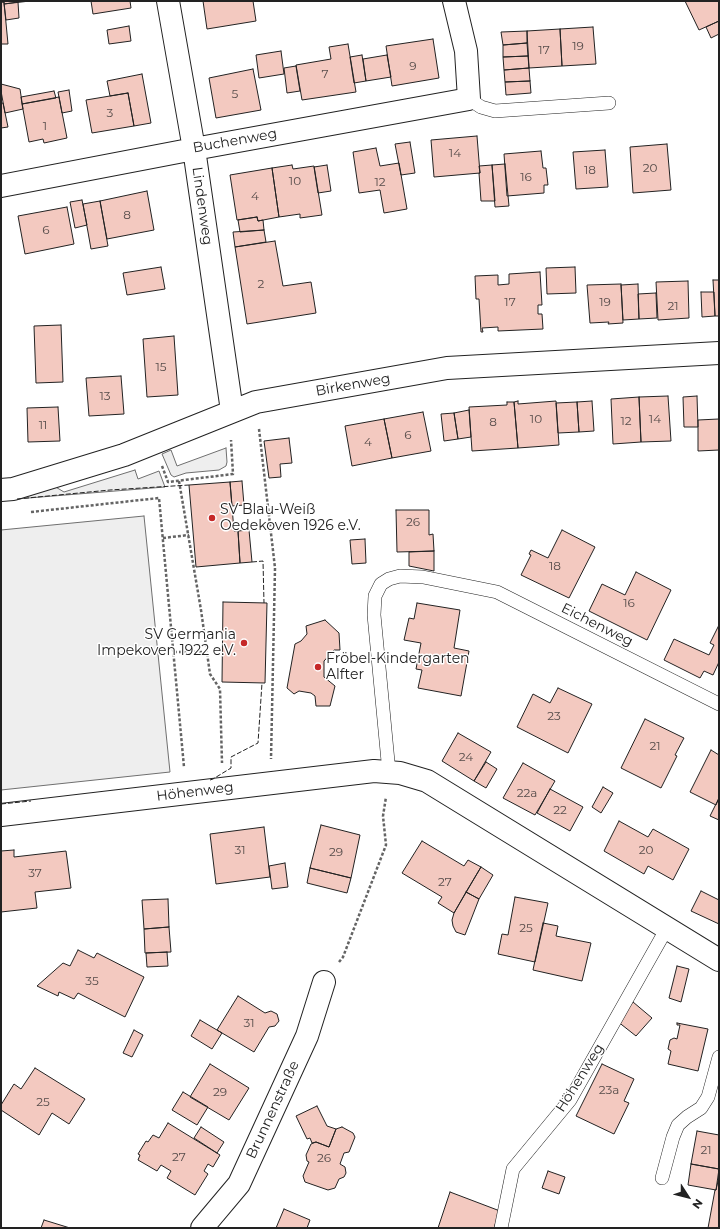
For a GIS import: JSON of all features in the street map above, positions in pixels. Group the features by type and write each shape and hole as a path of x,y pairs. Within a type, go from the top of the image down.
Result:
{"street":[{"name":"Lindenweg","path":"168,1 194,149 232,411"},
{"path":"454,1 466,51 469,99"},
{"name":"Buchenweg","path":"1,186 469,99"},
{"name":"Birkenweg","path":"1,490 14,489 124,455 256,402 447,368 719,353"},
{"name":"Höhenweg","path":"1,815 271,784 374,770 400,773 427,781 719,960"},
{"name":"Brunnenstraße","path":"202,1228 239,1184 307,1036 324,982"}],"lane":[{"path":"469,99 480,107 495,110 609,103"},
{"name":"Eichenweg","path":"389,772 374,615 375,596 381,584 389,579 400,576 423,577 497,592 719,704"},
{"name":"Höhenweg","path":"501,1228 513,1169 570,1100 667,928"},
{"path":"662,1178 673,1137 678,1125 701,1108 708,1097 719,1057"}],"path":[{"path":"256,402 275,568 271,784"},
{"path":"154,443 168,482 233,474 230,429 232,411"},
{"path":"180,481 210,674 220,689 222,766"},
{"path":"25,513 159,498 185,774"},
{"path":"163,538 189,535"},
{"path":"174,652 207,652"},
{"path":"324,982 342,957 386,845 383,816 386,794"}],"shaded area":[{"path":"226,448 226,466 219,470 186,473 174,477 171,475 162,454 171,450 177,466"},
{"path":"135,470 138,479 159,471 165,487 16,499 54,486 64,492"},
{"path":"144,516 170,772 1,790 1,530"}],"building":[{"path":"1,1 30,1 4,4 4,2"},
{"path":"91,1 130,1 131,8 93,14"},
{"path":"203,1 253,1 256,21 207,29"},
{"path":"685,1 719,1 719,21 699,30"},
{"path":"1,2 4,2 8,44 1,44"},
{"path":"18,2 19,18 6,20 4,4"},
{"path":"719,21 719,34 711,38 706,27"},
{"path":"129,26 131,41 109,44 107,30"},
{"path":"593,27 596,64 562,66 560,29"},
{"path":"560,29 562,66 529,68 527,31"},
{"path":"527,31 527,43 503,45 501,32"},
{"path":"433,39 439,78 392,86 386,46"},
{"path":"527,43 528,56 503,57 503,45"},
{"path":"348,44 356,92 302,100 296,65 331,59 329,47"},
{"path":"281,51 284,74 259,78 256,55"},
{"path":"362,55 366,81 354,83 350,57"},
{"path":"387,55 391,77 366,81 363,59"},
{"path":"528,56 529,68 504,70 503,57"},
{"path":"296,66 300,91 287,93 284,68"},
{"path":"529,68 530,81 505,82 504,70"},
{"path":"253,69 261,110 216,118 209,78"},
{"path":"142,74 151,123 134,126 128,93 110,96 107,81"},
{"path":"530,81 531,93 506,95 505,82"},
{"path":"1,84 20,89 23,109 5,113"},
{"path":"69,90 72,111 62,113 58,92"},
{"path":"54,91 56,98 22,104 21,97"},
{"path":"128,93 134,126 92,133 86,100"},
{"path":"59,97 67,138 44,143 43,139 29,142 22,104"},
{"path":"1,103 3,103 8,127 1,128"},
{"path":"477,136 480,173 434,177 431,140"},
{"path":"410,142 415,173 401,175 395,144"},
{"path":"667,144 671,190 633,193 630,147"},
{"path":"376,148 380,166 399,163 407,209 384,213 380,190 359,193 353,152"},
{"path":"605,150 608,187 576,189 573,152"},
{"path":"541,151 543,168 546,168 548,185 544,185 544,193 507,196 504,154"},
{"path":"505,164 509,206 495,207 492,165"},
{"path":"292,165 293,169 314,166 322,215 300,218 300,214 279,217 272,168"},
{"path":"327,165 331,191 318,193 314,167"},
{"path":"492,165 495,201 481,201 479,166"},
{"path":"272,168 279,217 258,221 257,217 237,220 230,175"},
{"path":"147,191 154,230 107,239 100,201"},
{"path":"82,200 87,225 75,228 70,202"},
{"path":"100,201 108,246 91,249 83,204"},
{"path":"67,207 74,244 25,254 18,216"},
{"path":"257,217 258,221 263,220 264,230 240,232 238,220"},
{"path":"264,230 266,242 235,247 233,232"},
{"path":"275,241 283,286 311,282 316,313 247,324 235,247"},
{"path":"161,267 165,289 127,295 123,273"},
{"path":"575,267 576,293 547,294 546,268"},
{"path":"540,272 542,305 538,305 538,314 542,314 543,329 498,331 498,327 482,328 483,332 481,332 479,299 476,299 475,276 498,275 498,285 509,284 509,274"},
{"path":"713,280 719,280 719,316 715,316"},
{"path":"688,281 689,318 658,320 656,282"},
{"path":"621,284 623,323 590,323 587,285"},
{"path":"638,284 639,319 623,320 621,285"},
{"path":"701,292 714,292 715,316 702,317"},
{"path":"656,293 657,318 639,319 638,294"},
{"path":"61,325 63,382 36,383 34,326"},
{"path":"174,336 178,395 147,397 143,339"},
{"path":"121,376 124,414 89,416 86,378"},
{"path":"668,396 671,441 641,442 639,397"},
{"path":"697,396 698,427 684,427 683,397"},
{"path":"639,397 641,442 613,444 611,399"},
{"path":"518,401 518,404 556,401 559,445 518,448 514,402"},
{"path":"592,401 594,431 579,432 577,402"},
{"path":"507,402 514,402 518,448 472,451 469,407 507,405"},
{"path":"577,402 579,432 558,433 556,403"},
{"path":"58,407 60,441 28,442 27,408"},
{"path":"469,410 471,437 458,439 454,413"},
{"path":"423,412 431,451 392,458 384,419"},
{"path":"454,413 458,439 444,441 441,414"},
{"path":"384,419 392,458 352,466 345,426"},
{"path":"719,419 719,450 698,451 698,420"},
{"path":"289,438 292,463 280,464 281,477 269,478 264,441"},
{"path":"242,481 244,505 232,506 230,482"},
{"name":"SV Blau-Weiß Oedekoven 1926 e.V.","path":"230,482 234,531 238,531 240,563 196,567 189,485"},
{"path":"396,510 429,510 429,535 433,534 434,551 397,552"},
{"path":"249,530 252,562 240,563 238,531"},
{"path":"562,530 595,547 569,598 521,575 531,555 529,554 531,550 548,558"},
{"path":"365,539 366,563 352,564 350,540"},
{"path":"434,551 434,571 409,566 409,552"},
{"path":"636,572 671,590 647,640 589,611 602,584 625,595"},
{"name":"SV Germania Impekoven 1922 e.V.","path":"223,602 267,603 265,683 222,682"},
{"path":"417,603 460,610 454,648 469,651 461,696 418,688 422,670 416,669 421,643 404,640 409,618 414,619"},
{"path":"325,620 339,633 340,650 334,650 324,661 324,677 335,686 330,706 316,706 315,696 311,693 299,691 294,694 287,688 295,644 301,641 307,634 306,626"},
{"path":"719,625 719,662 713,675 704,671 700,678 664,660 674,639 709,655 714,645 710,643"},
{"path":"558,688 592,704 568,753 517,727 533,694 550,703"},
{"path":"645,719 684,738 661,788 621,768"},
{"path":"458,733 491,752 474,781 442,761"},
{"path":"711,750 719,755 719,798 716,805 690,792"},
{"path":"486,762 497,769 486,788 474,781"},
{"path":"523,763 555,781 535,815 503,798"},
{"path":"603,787 613,793 601,813 592,807"},
{"path":"550,789 583,807 570,831 537,813"},
{"path":"719,798 719,820 710,816"},
{"path":"619,821 648,837 653,829 689,849 673,880 648,866 644,874 604,851"},
{"path":"321,825 360,835 351,878 310,868"},
{"path":"264,827 270,877 216,884 210,834"},
{"path":"422,841 464,866 468,860 481,867 454,913 438,903 442,897 402,873"},
{"path":"14,850 14,857 66,851 71,888 35,892 37,908 1,912 1,851"},
{"path":"285,863 288,887 272,889 269,866"},
{"path":"481,867 493,875 479,899 466,892"},
{"path":"310,868 351,878 347,893 307,883"},
{"path":"701,891 719,900 719,924 691,911"},
{"path":"466,892 479,899 465,935 456,932 452,920 454,913"},
{"path":"515,897 548,903 535,962 498,954 502,934 508,935"},
{"path":"168,899 169,927 144,929 142,900"},
{"path":"543,923 558,926 556,936 591,943 582,981 533,970"},
{"path":"169,927 171,952 145,953 144,929"},
{"path":"78,950 94,958 97,953 144,977 125,1017 78,993 74,999 59,992 58,996 37,986 63,963 70,966"},
{"path":"167,952 168,966 147,967 146,953"},
{"path":"677,966 689,969 681,1002 669,998"},
{"path":"238,996 265,1013 271,1011 277,1014 279,1021 275,1026 269,1027 254,1052 217,1030"},
{"path":"633,1002 652,1018 636,1036 617,1021"},
{"path":"200,1020 222,1033 212,1049 191,1036"},
{"path":"677,1023 708,1029 698,1071 668,1064 671,1051 668,1049 670,1040 674,1038 677,1039 680,1025 677,1025"},
{"path":"134,1030 143,1035 132,1057 123,1053"},
{"path":"210,1064 249,1088 229,1120 190,1097"},
{"path":"602,1064 634,1079 624,1101 629,1103 614,1134 576,1116"},
{"path":"35,1068 85,1099 69,1124 52,1113 39,1135 1,1110 1,1105 14,1084 21,1089"},
{"path":"183,1092 208,1107 197,1125 172,1110"},
{"path":"317,1106 327,1126 336,1129 329,1147 316,1142 312,1143 310,1138 307,1139 296,1116"},
{"path":"168,1123 220,1155 213,1167 208,1164 204,1171 208,1174 195,1195 167,1178 171,1171 161,1165 157,1171 138,1160 140,1155 138,1154 146,1141 148,1142 153,1135 159,1138"},
{"path":"201,1127 224,1142 217,1153 194,1138"},
{"path":"342,1127 353,1133 355,1137 349,1152 344,1153 340,1164 345,1167 346,1173 344,1177 339,1179 335,1188 328,1190 305,1182 303,1176 309,1162 307,1161 306,1155 311,1144 316,1142 329,1147 336,1129"},
{"path":"697,1131 719,1135 719,1169 691,1164"},
{"path":"691,1164 719,1169 716,1190 688,1185"},
{"path":"548,1171 565,1177 559,1194 542,1188"},
{"path":"718,1181 719,1228 708,1228 715,1190"},
{"path":"450,1192 500,1211 494,1228 438,1228"},
{"path":"284,1209 310,1220 307,1228 276,1228"},
{"path":"44,1220 70,1228 41,1228"}],"fence":[{"path":"17,499 110,490 189,485"},
{"path":"252,562 263,561 264,603"},
{"path":"210,780 231,768 231,757 258,743 262,683"},
{"path":"1,804 31,801"}],"place":[{"name":"SV Blau-Weiß Oedekoven 1926 e.V.","path":"212,518"},
{"name":"SV Germania Impekoven 1922 e.V.","path":"244,643"},
{"name":"Fröbel-Kindergarten Alfter","path":"318,667"}]}
